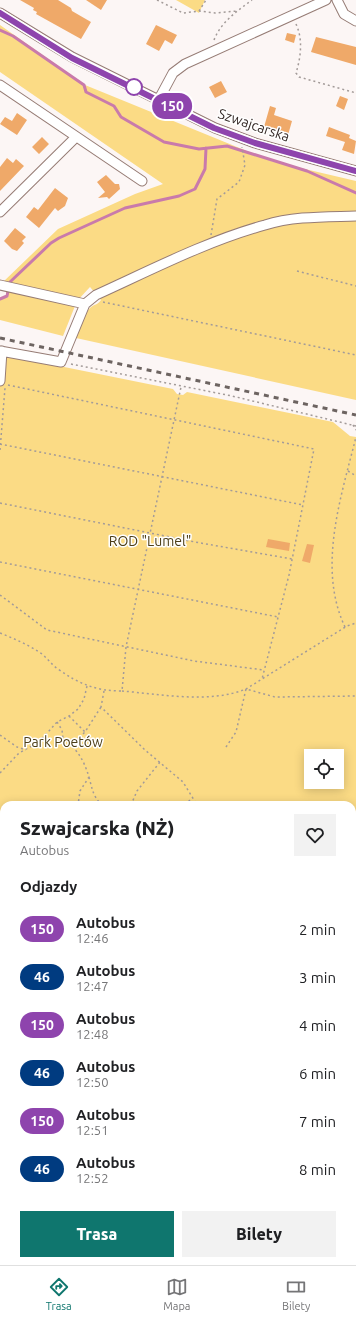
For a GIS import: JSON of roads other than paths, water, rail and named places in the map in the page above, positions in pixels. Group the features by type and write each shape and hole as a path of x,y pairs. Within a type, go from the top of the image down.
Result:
{"street":[{"path":"159,99 175,70 210,51 326,0"},
{"path":"337,0 344,14 356,21"},
{"name":"Szwajcarska","path":"0,13 72,58 159,99 214,128 244,139 356,171"},
{"path":"0,85 142,181"},
{"path":"0,212 76,137"},
{"path":"0,381 1,351 61,362 88,302 96,295 210,244 266,224 299,218 356,216"},
{"path":"5,286 88,302"}],"waterway":[{"path":"0,30 13,36 84,85 86,92 114,106 121,117 164,142 199,149 227,146 307,171 356,193"},
{"path":"0,299 7,296 10,282 51,243 59,238 125,208 179,196 195,189 205,169 206,148"}],"railway":[{"path":"0,338 356,415"}],"park label":[{"name":"ROD \"Lumel\"","path":"150,541"},
{"name":"Park Poetów","path":"63,742"}]}
